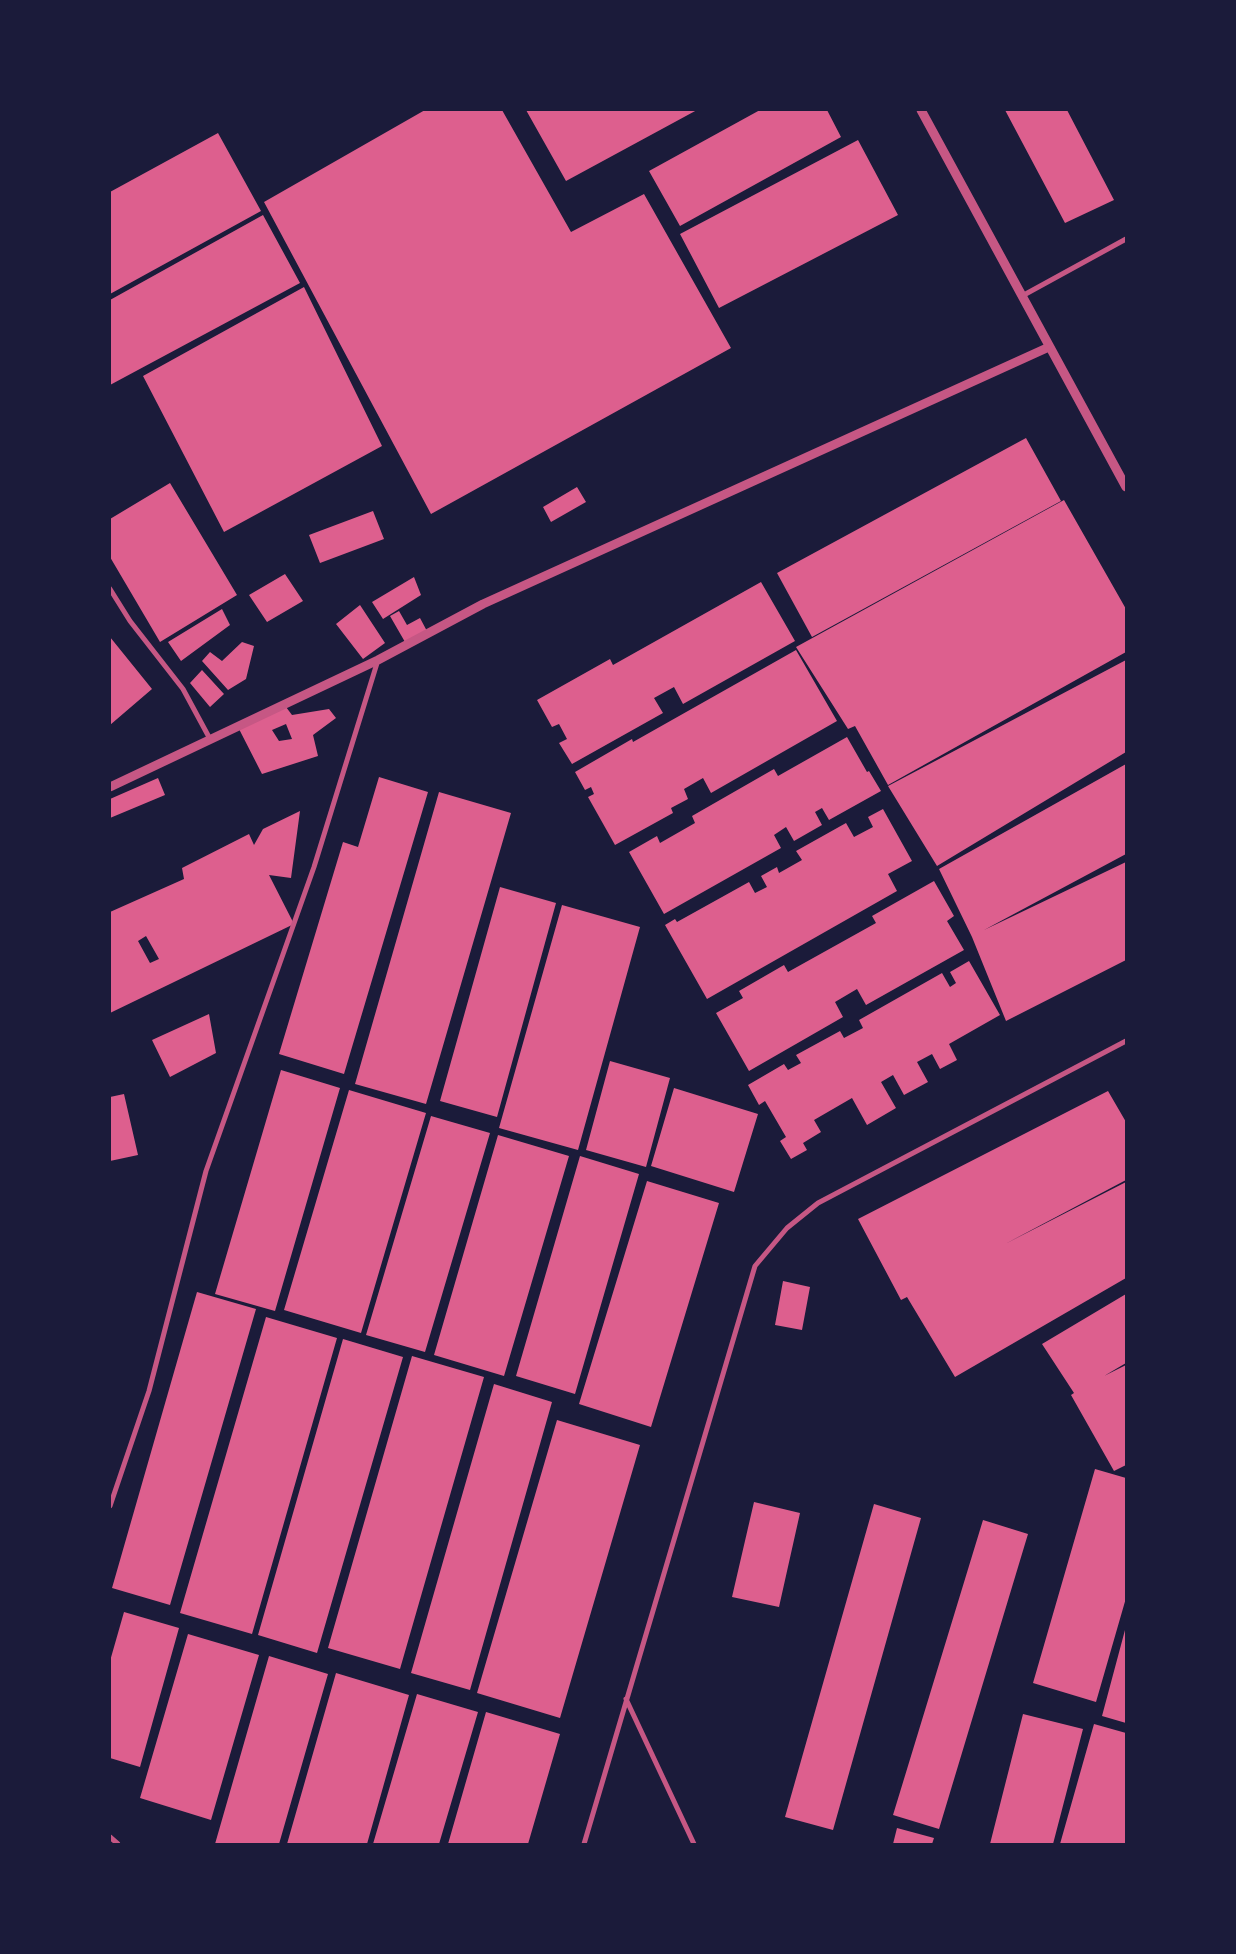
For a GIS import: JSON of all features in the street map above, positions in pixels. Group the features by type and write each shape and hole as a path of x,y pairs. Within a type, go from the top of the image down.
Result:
{"street":[{"path":"922,110 1126,487"},
{"path":"1022,296 1126,239"},
{"path":"110,787 378,660 482,604 1049,346"},
{"path":"110,589 130,621 183,689 210,739"},
{"path":"110,1506 149,1392 206,1171 305,891 378,660"},
{"path":"584,1844 756,1266 787,1228 818,1203 1126,1041"},
{"path":"626,1699 694,1844"},
{"path":"110,1837 118,1844"}],"building":[{"path":"425,110 502,110 571,232 644,194 731,348 431,514 264,202"},
{"path":"526,110 697,110 566,181"},
{"path":"760,110 827,110 841,137 680,226 649,171"},
{"path":"1005,110 1067,110 1114,200 1065,223"},
{"path":"218,133 261,211 110,294 110,192"},
{"path":"858,140 898,215 719,308 680,234"},
{"path":"263,215 300,283 110,385 110,300"},
{"path":"304,287 382,446 224,532 143,376"},
{"path":"1026,438 1061,501 812,637 777,573"},
{"path":"170,483 237,595 160,642 110,557 110,519"},
{"path":"577,487 586,502 551,522 543,507"},
{"path":"1064,500 1126,609 1126,652 888,785 855,726 848,729 796,647"},
{"path":"373,511 384,539 320,563 309,535"},
{"path":"285,574 303,601 267,622 249,595"},
{"path":"414,577 421,595 383,619 372,602"},
{"path":"761,582 795,641 683,704 674,687 654,698 663,713 572,764 559,743 567,739 559,724 552,727 537,700 610,659 613,665"},
{"path":"360,605 385,643 363,659 336,624"},
{"path":"222,609 230,625 181,661 168,642"},
{"path":"399,611 407,625 420,618 428,633 405,642 390,616"},
{"path":"110,637 152,689 110,725"},
{"path":"242,642 254,646 246,679 228,690 202,661 210,652 222,661"},
{"path":"796,650 837,721 711,793 703,778 684,789 688,799 671,808 673,813 615,845 588,797 594,794 591,787 585,790 575,772 632,739 633,742"},
{"path":"1126,660 1126,752 937,866 888,786"},
{"path":"202,670 224,694 210,707 190,683"},
{"path":"286,707 292,715 329,709 336,718 313,735 318,756 262,774 239,729","holes":["286,724 292,739 279,741 272,730"]},
{"path":"847,737 867,772 869,771 881,791 829,820 822,808 815,812 822,825 794,841 786,827 774,835 781,848 664,914 629,852 657,836 660,843 695,823 692,816 774,769 778,776"},
{"path":"1126,764 1126,854 984,930 1126,862 1126,960 1006,1021 972,937 939,869"},
{"path":"379,777 428,792 344,1074 279,1054 343,842 358,847"},
{"path":"158,778 165,795 110,818 110,799"},
{"path":"439,792 511,813 426,1104 355,1084"},
{"path":"883,809 912,861 888,874 897,891 707,999 665,925 675,919 677,922 749,882 755,893 767,887 761,876 777,867 779,873 802,860 796,851 846,823 854,837 873,827 868,817"},
{"path":"300,811 291,878 269,875 294,924 110,1013 110,912 184,879 182,868 249,834 254,845 263,829","holes":["146,936 159,959 150,963 138,941"]},
{"path":"934,881 954,916 947,921 964,950 866,1005 857,989 835,1002 843,1017 749,1071 716,1013 743,998 739,991 784,965 788,972 876,923 872,916"},
{"path":"500,887 556,903 497,1117 440,1101"},
{"path":"562,905 640,927 578,1150 499,1128"},
{"path":"969,961 1000,1015 949,1044 957,1060 940,1069 932,1054 917,1062 928,1082 904,1095 893,1075 881,1082 896,1108 867,1125 852,1098 814,1120 821,1132 803,1143 807,1150 791,1159 780,1141 786,1137 765,1101 759,1105 748,1085 784,1064 788,1070 801,1063 796,1055 840,1031 844,1038 863,1028 859,1020 942,973 950,987 956,983 950,972"},
{"path":"209,1014 216,1053 170,1077 152,1040"},
{"path":"610,1061 670,1078 646,1167 586,1150"},
{"path":"281,1070 340,1088 275,1311 215,1294"},
{"path":"674,1088 758,1114 734,1192 651,1166"},
{"path":"349,1090 426,1113 361,1333 284,1310"},
{"path":"1108,1091 1126,1122 1126,1180 1005,1244 1126,1182 1126,1278 955,1377 907,1297 901,1300 858,1219"},
{"path":"124,1094 138,1155 110,1161 110,1097"},
{"path":"431,1116 490,1133 425,1352 366,1335"},
{"path":"498,1135 569,1156 504,1376 434,1355"},
{"path":"580,1156 639,1174 575,1394 516,1376"},
{"path":"647,1181 719,1203 651,1427 579,1404"},
{"path":"783,1281 810,1287 802,1330 775,1325"},
{"path":"197,1292 256,1309 170,1605 112,1588"},
{"path":"1126,1294 1126,1363 1104,1376 1126,1365 1126,1465 1114,1471 1071,1395 1074,1393 1042,1344"},
{"path":"266,1317 337,1338 252,1634 180,1613"},
{"path":"343,1339 403,1357 317,1653 258,1635"},
{"path":"412,1356 484,1377 400,1669 328,1648"},
{"path":"494,1384 552,1402 470,1690 411,1673"},
{"path":"557,1420 640,1445 560,1718 477,1693"},
{"path":"1095,1469 1126,1478 1126,1598 1096,1702 1033,1683"},
{"path":"754,1502 800,1513 779,1607 732,1597"},
{"path":"874,1504 921,1518 833,1830 785,1817"},
{"path":"983,1520 1028,1534 939,1829 893,1815"},
{"path":"124,1612 179,1628 140,1767 110,1758 110,1661"},
{"path":"1126,1631 1126,1723 1102,1716"},
{"path":"188,1634 259,1655 211,1820 140,1798"},
{"path":"269,1656 328,1674 279,1844 215,1844"},
{"path":"336,1673 409,1695 367,1844 287,1844"},
{"path":"417,1694 478,1712 439,1844 373,1844"},
{"path":"486,1712 560,1734 528,1844 448,1844"},
{"path":"1023,1714 1083,1729 1053,1844 990,1844"},
{"path":"1094,1724 1126,1733 1126,1844 1060,1844"},
{"path":"897,1828 934,1838 932,1844 893,1844"}]}
